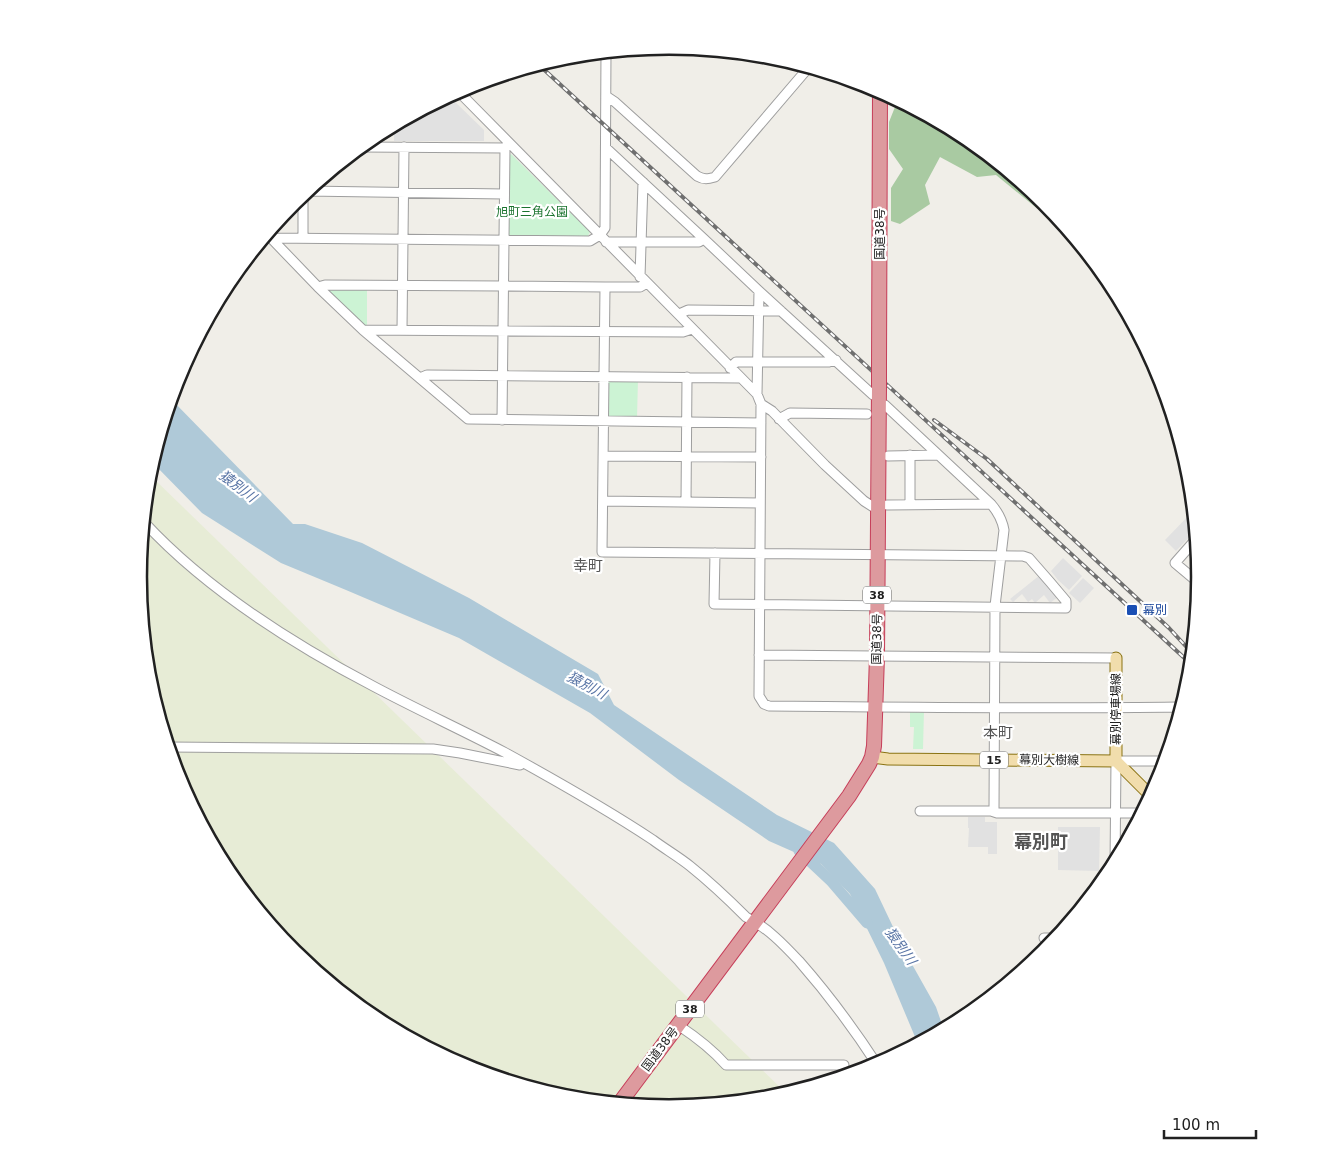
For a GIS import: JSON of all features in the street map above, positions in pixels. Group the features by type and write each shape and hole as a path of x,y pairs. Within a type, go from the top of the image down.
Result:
{"highway":[{"name":"国道38号","path":"623,1098 850,796 872,756 874,746 878,555 882,507 876,391 879,366 880,100"}],"main road":[{"name":"幕別停車場線","path":"1116,658 1116,761"},
{"name":"幕別大樹線","path":"872,756 888,759 1116,761"},
{"path":"1116,761 1146,791"}],"street":[{"path":"603,238 605,228 606,59"},
{"path":"606,96 697,176 708,179 715,178 804,73"},
{"path":"464,98 507,145 603,238 757,394"},
{"path":"373,147 507,145"},
{"path":"502,420 504,194 507,145"},
{"path":"402,330 404,147"},
{"path":"606,148 781,311 836,360 876,391"},
{"path":"318,286 640,287 644,280 642,241 644,182"},
{"path":"318,191 504,194"},
{"path":"303,205 303,238"},
{"path":"274,236 590,241 603,238 699,242 704,239"},
{"path":"272,239 364,330 468,419 761,422"},
{"path":"605,287 602,552 715,553 760,554 1023,556 1029,558 1066,601 1066,608 714,604 715,553"},
{"path":"759,291 757,394 761,404 759,696 764,704 769,706 994,708 1175,707"},
{"path":"679,314 688,310 781,311"},
{"path":"364,330 683,332 692,329"},
{"path":"730,368 736,362 829,362 836,360"},
{"path":"420,378 427,375 740,378"},
{"path":"686,502 687,377"},
{"path":"761,404 772,412 864,501 882,507 991,504"},
{"path":"885,405 991,504 1002,521 1004,530 996,606 994,811"},
{"path":"779,419 790,413 867,414"},
{"path":"910,455 910,505"},
{"path":"888,456 938,455"},
{"path":"603,456 761,457"},
{"path":"602,501 760,503"},
{"path":"149,527 181,559 210,582 256,616 299,643 373,686 505,753 588,799 689,865 746,917 759,918 818,983 857,1033 873,1058"},
{"path":"1191,545 1175,563 1192,577"},
{"path":"759,655 1116,658"},
{"path":"176,747 432,749 460,752 528,766"},
{"path":"1115,850 1116,761 1158,761"},
{"path":"920,811 1136,813"},
{"path":"678,1025 704,1043 726,1065 844,1065"}],"green space":[{"path":"895,107 931,125 988,163 1046,216 996,175 977,177 940,157 925,185 930,204 900,224 891,221 891,188 903,169 889,149 889,122"},
{"name":"旭町三角公園","path":"511,154 590,232 587,238 511,237 506,231 507,157"},
{"path":"329,287 367,287 367,326 362,326 327,293"},
{"path":"606,379 638,379 637,418 606,417"},
{"path":"156,481 781,1088 738,1096 670,1100 601,1096 534,1082 470,1060 408,1030 351,992 300,947 255,896 217,839 187,777 165,713 151,646 148,612 148,543"},
{"path":"910,711 924,711 923,749 913,749 914,727 910,727"}],"shaded area":[{"path":"455,102 484,130 484,141 394,141 394,134"},
{"path":"1189,516 1190,536 1176,551 1165,540"},
{"path":"1063,558 1082,576 1069,590 1051,571"},
{"path":"1040,575 1058,597 1050,603 1044,595 1035,603 1032,599 1028,602 1022,594 1013,602 1010,599"},
{"path":"1083,578 1094,588 1080,603 1069,593"},
{"path":"968,817 985,817 985,822 997,822 997,854 988,854 988,847 968,847"},
{"path":"1058,827 1100,827 1099,871 1058,870"}],"water":[{"path":"177,405 293,524 305,524 362,543 469,598 598,674 614,705 777,815 834,843 875,889 904,950 936,1007 942,1023 916,1038 884,963 850,894 821,864 769,841 679,780 590,713 459,638 281,563 202,513 159,469"}],"waterway":[{"name":"猿別川","path":"799,851 831,881 867,923"}],"railway":[{"path":"545,70 1186,659"},
{"path":"934,420 987,459 1169,628 1188,648"}],"place":[{"name":"幕別","path":"1132,610"}],"district":[{"name":"幸町","path":"588,566"},
{"name":"本町","path":"998,733"},
{"name":"幕別町","path":"1041,842"}]}
